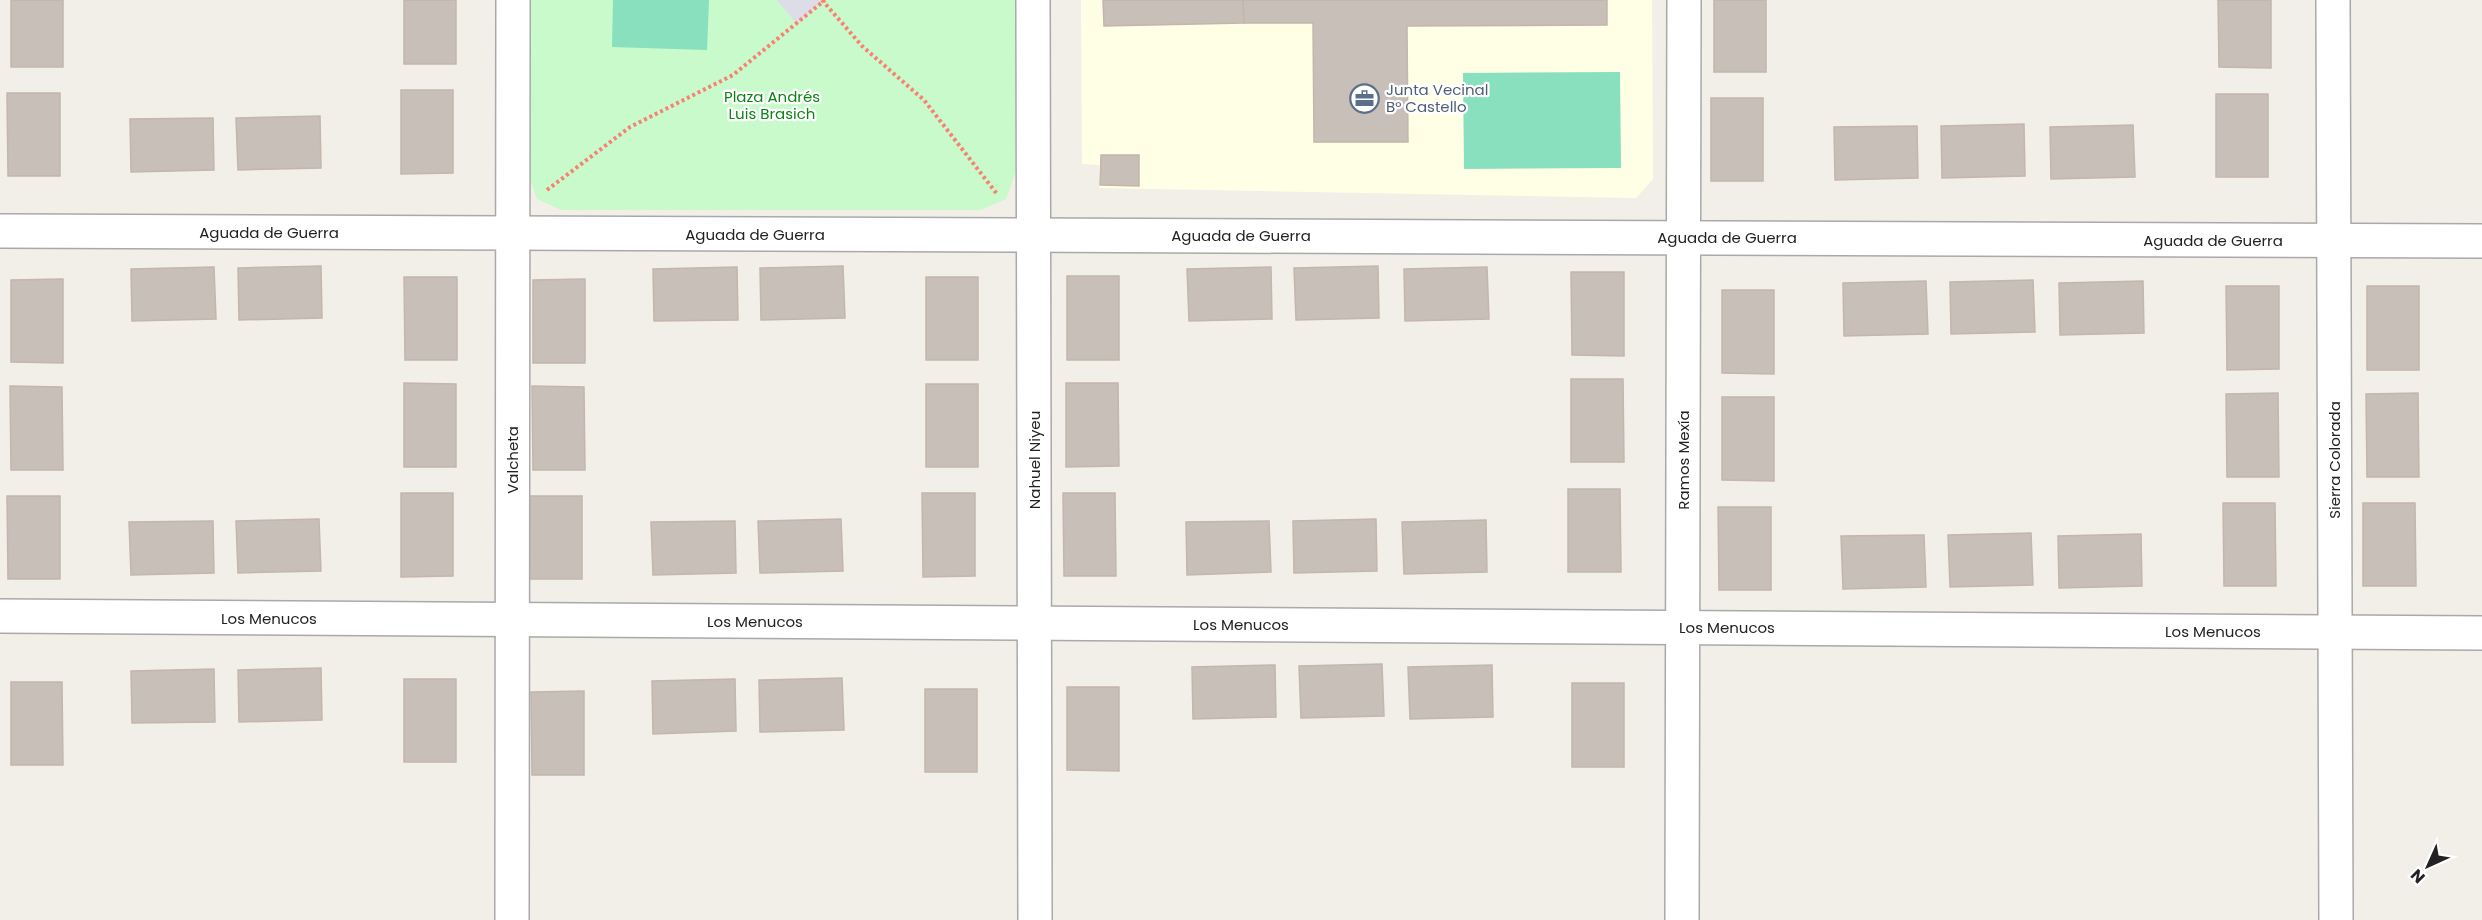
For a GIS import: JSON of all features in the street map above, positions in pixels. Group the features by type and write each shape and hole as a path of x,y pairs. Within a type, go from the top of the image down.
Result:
{"street":[{"name":"Valcheta","path":"512,920 513,0"},
{"name":"Nahuel Niyeu","path":"1033,0 1035,920"},
{"name":"Ramos Mexía","path":"1682,920 1684,0"},
{"name":"Sierra Colorada","path":"2333,0 2336,920"},
{"name":"Aguada de Guerra","path":"0,231 2482,241"},
{"name":"Los Menucos","path":"0,616 2482,633"}],"path":[{"path":"546,191 630,127 733,75 824,0 862,46 924,100 1008,207 1034,234"}],"shaded area":[{"path":"777,0 822,0 823,1 797,24"},
{"path":"1081,0 1652,0 1653,179 1636,198 1099,188 1099,165 1082,164"}],"green space":[{"name":"Plaza Andrés Luis Brasich","path":"528,0 1016,0 1016,171 1006,199 981,210 561,210 537,199 528,174"},
{"path":"613,0 709,0 707,50 612,47"},
{"path":"1620,72 1621,168 1464,169 1463,73"}],"building":[{"path":"11,0 63,0 63,67 11,67"},
{"path":"404,0 456,0 456,64 404,64"},
{"path":"1103,0 1243,0 1244,23 1104,26"},
{"path":"1243,0 1607,0 1607,25 1407,26 1408,142 1314,142 1313,23 1244,23"},
{"path":"1714,0 1766,0 1766,72 1714,72"},
{"path":"2218,0 2271,0 2271,68 2219,67"},
{"path":"401,90 453,90 453,173 401,174"},
{"path":"7,93 60,93 60,176 8,176"},
{"path":"2216,94 2268,94 2268,177 2216,177"},
{"path":"1711,98 1763,98 1763,181 1711,181"},
{"path":"320,116 321,168 238,170 236,118"},
{"path":"213,118 214,170 131,172 130,119"},
{"path":"2024,124 2025,176 1942,178 1941,126"},
{"path":"2133,125 2135,177 2051,179 2050,127"},
{"path":"1917,126 1918,178 1835,180 1834,127"},
{"path":"1101,155 1139,155 1139,186 1100,185"},
{"path":"321,266 322,318 239,320 238,268"},
{"path":"843,266 845,318 761,320 760,268"},
{"path":"1378,266 1379,318 1296,320 1294,268"},
{"path":"214,267 216,319 132,321 131,269"},
{"path":"737,267 738,320 654,321 653,269"},
{"path":"1271,267 1272,319 1189,321 1187,269"},
{"path":"1487,267 1489,319 1405,321 1404,269"},
{"path":"1571,272 1624,272 1624,356 1572,355"},
{"path":"1067,276 1119,276 1119,360 1067,360"},
{"path":"404,277 457,277 457,360 405,360"},
{"path":"926,277 978,277 978,360 926,360"},
{"path":"63,279 63,363 11,362 11,280"},
{"path":"585,279 585,363 533,363 533,280"},
{"path":"2033,280 2035,332 1951,334 1950,282"},
{"path":"1926,281 1928,334 1844,336 1843,283"},
{"path":"2143,281 2144,333 2060,335 2059,283"},
{"path":"2226,286 2279,286 2279,369 2227,370"},
{"path":"2367,286 2419,286 2419,370 2367,370"},
{"path":"1722,290 1774,290 1774,374 1722,373"},
{"path":"1571,379 1623,379 1624,462 1571,462"},
{"path":"404,383 456,384 456,467 404,467"},
{"path":"1066,383 1118,383 1119,466 1066,467"},
{"path":"926,384 978,384 978,467 926,467"},
{"path":"10,386 62,387 63,470 11,470"},
{"path":"532,386 584,387 585,470 533,470"},
{"path":"2278,393 2279,477 2227,477 2226,394"},
{"path":"2418,393 2419,477 2367,477 2366,394"},
{"path":"1722,397 1774,397 1774,481 1722,480"},
{"path":"1568,489 1620,489 1621,572 1568,572"},
{"path":"401,493 453,493 453,576 401,577"},
{"path":"922,493 975,493 975,576 923,577"},
{"path":"1063,493 1115,493 1116,576 1064,576"},
{"path":"7,496 60,496 60,579 8,579"},
{"path":"529,496 582,496 582,579 529,579"},
{"path":"2223,503 2275,503 2276,586 2224,586"},
{"path":"2363,503 2415,503 2416,586 2363,586"},
{"path":"1718,507 1771,507 1771,590 1719,590"},
{"path":"319,519 321,571 238,573 236,521"},
{"path":"841,519 843,571 760,573 758,521"},
{"path":"1376,519 1377,571 1294,573 1293,521"},
{"path":"1486,520 1487,572 1404,574 1402,522"},
{"path":"213,521 214,573 131,575 129,522"},
{"path":"735,521 736,573 653,575 651,522"},
{"path":"1269,521 1271,572 1187,575 1186,522"},
{"path":"2031,533 2033,585 1950,587 1948,535"},
{"path":"2141,534 2142,586 2059,588 2058,536"},
{"path":"1924,535 1926,587 1843,589 1841,536"},
{"path":"1382,664 1384,716 1301,718 1299,666"},
{"path":"1275,665 1276,717 1193,719 1192,667"},
{"path":"1492,665 1493,717 1410,719 1408,667"},
{"path":"321,668 322,720 239,722 238,670"},
{"path":"214,669 215,722 132,723 131,671"},
{"path":"842,678 844,730 760,732 759,680"},
{"path":"404,679 456,679 456,762 404,762"},
{"path":"735,679 736,731 653,734 652,681"},
{"path":"11,682 62,682 63,765 11,765"},
{"path":"1572,683 1624,683 1624,767 1572,767"},
{"path":"1067,687 1119,687 1119,771 1067,770"},
{"path":"925,689 977,689 977,772 925,772"},
{"path":"584,691 584,775 532,775 531,692"}],"place":[{"name":"Junta Vecinal B° Castello","path":"1365,98"}]}
